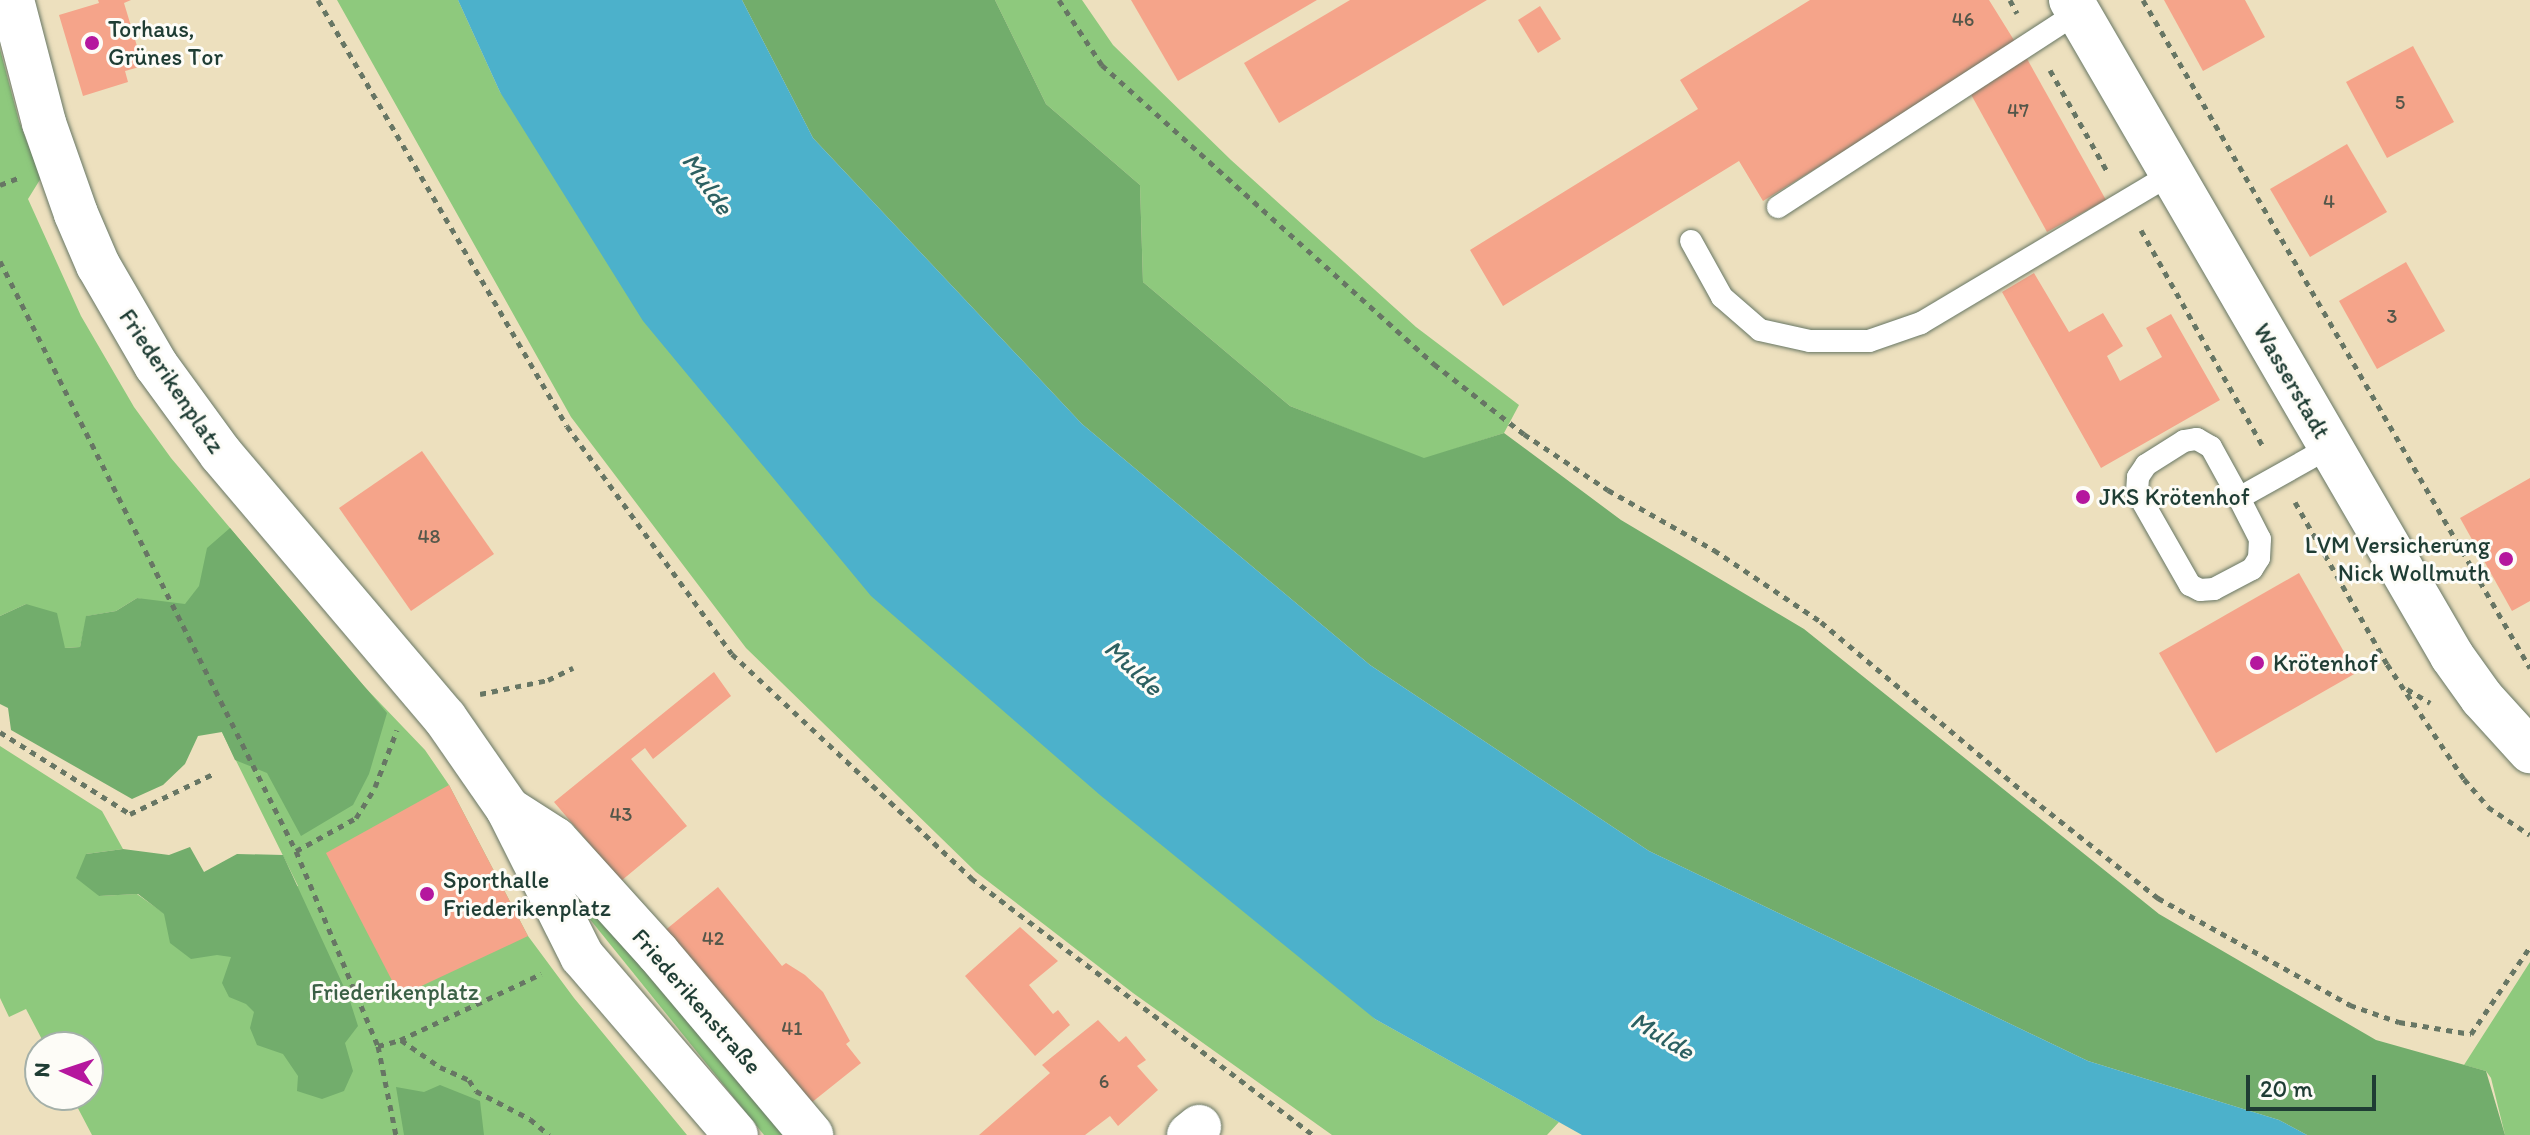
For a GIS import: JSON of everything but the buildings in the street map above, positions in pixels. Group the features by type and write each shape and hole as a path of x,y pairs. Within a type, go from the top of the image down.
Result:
{"main road":[{"name":"Friederikenplatz","path":"12,0 57,164 93,252 127,319 156,365 221,454 430,699 486,773 508,809 582,956 736,1135"},
{"name":"Wasserstadt","path":"2074,6 2452,656 2482,698 2530,751"},
{"name":"Friederikenstraße","path":"508,809 555,839 658,953 811,1135"}],"lane":[{"path":"1778,207 2034,42 2074,6"},
{"path":"1691,241 1722,297 1760,330 1810,341 1869,341 1921,323 2171,174"},
{"path":"2197,439 2211,447 2239,498 2260,539 2259,558 2252,569 2214,589 2200,590 2190,585 2137,492 2138,477 2146,465 2184,441 2197,439"},
{"path":"2239,498 2330,447"}],"path":[{"path":"318,0 567,426 732,654 971,878 1313,1135"},
{"path":"1059,0 1102,65 1434,364 1524,434 1608,490 1714,550 1821,622 2031,798 2158,898 2350,1005 2399,1022 2471,1034 2530,947"},
{"path":"2010,0 2387,664 2464,779 2488,807 2530,835"},
{"path":"2143,0 2530,668"},
{"path":"0,185 26,175"},
{"path":"0,261 296,851 378,1046 396,1135"},
{"path":"296,851 356,818 375,787 403,716 430,699 510,689 548,680 573,668"},
{"path":"0,732 130,814 213,774"},
{"path":"378,1046 400,1040 582,956"},
{"path":"400,1040 440,1067 469,1080 476,1091 530,1119 549,1135"}],"green space":[{"path":"337,0 458,0 500,92 1375,1019 1559,1122 1547,1135 1332,1135 1133,993 976,872 746,648 571,417"},
{"path":"742,0 995,0 1046,104 1140,185 1143,282 1290,406 1424,458 1504,433 1621,520 1804,629 2159,914 2376,1040 2486,1071 2505,1135 2307,1135 2279,1120 2088,1061 1649,851 1370,665 1082,424 813,138"},
{"path":"995,0 1082,0 1113,45 1231,160 1416,327 1519,405 1504,433 1424,459 1290,406 1143,282 1140,185 1046,104"},
{"name":"Friederikenplatz","path":"0,49 19,121 41,178 28,199 81,316 134,407 171,458 359,681 425,750 449,785 528,936 574,998 687,1135 92,1135 79,1111 104,1111 104,1031 38,1031 26,1009 9,1017 0,998 0,746 102,811 123,849 86,854 99,896 137,894 165,914 298,886 158,603 137,598 116,611 87,616 80,647 65,648 26,604 0,616"},
{"path":"230,528 387,713 369,774 353,805 301,836 267,773 235,760 222,732 198,736 185,764 163,785 132,799 11,730 8,708 0,704 0,616 26,604 57,613 65,648 80,647 86,616 116,611 137,598 185,604 199,586 207,548"},
{"path":"190,847 204,872 237,854 283,855 349,998 358,1026 345,1043 353,1071 344,1091 322,1099 297,1091 298,1076 283,1054 257,1045 250,1028 254,1012 246,1004 229,997 222,983 231,957 217,955 191,959 170,943 164,914 138,894 99,896 76,878 86,854 123,849 169,855"},
{"path":"576,874 796,1135 764,1135 576,902"},
{"path":"2530,962 2530,1135 2505,1135 2491,1078 2486,1071 2464,1065"},
{"path":"440,1085 480,1101 484,1135 404,1135 396,1087 424,1092"}],"water":[{"name":"Mulde","path":"458,0 742,0 813,138 1082,424 1370,665 1649,851 2088,1061 2279,1120 2307,1135 1582,1135 1375,1019 1100,795 871,596 643,321 500,92"}],"place":[{"name":"Torhaus, Grünes Tor","path":"92,43"},
{"name":"JKS Krötenhof","path":"2083,497"},
{"name":"LVM Versicherung Nick Wollmuth","path":"2506,559"},
{"name":"Krötenhof","path":"2257,663"},
{"name":"Sporthalle Friederikenplatz","path":"427,894"}]}
